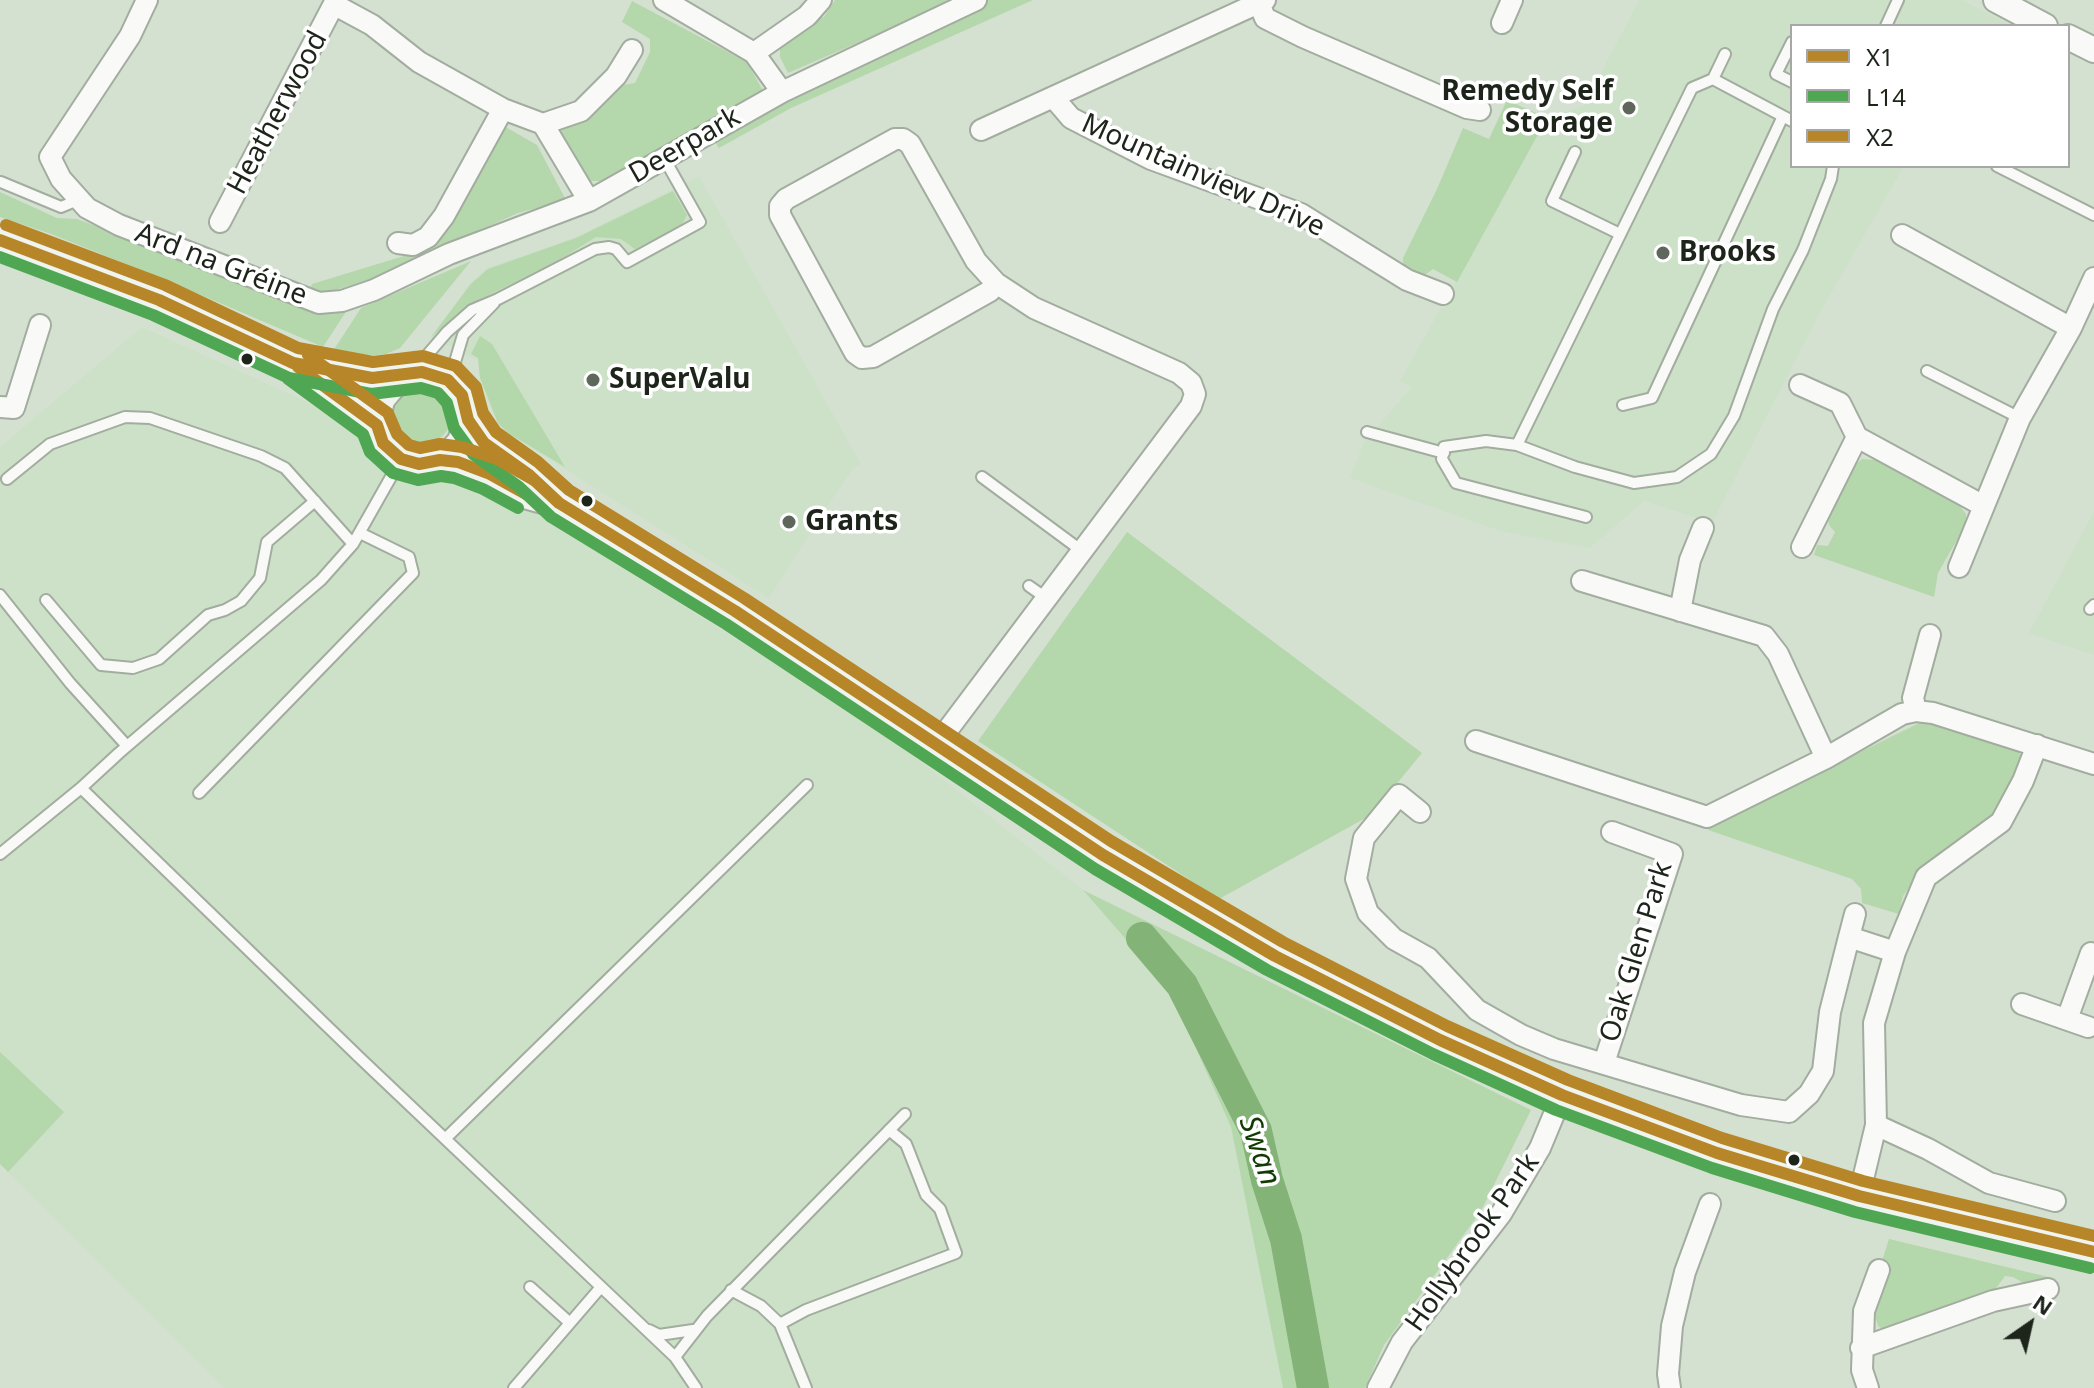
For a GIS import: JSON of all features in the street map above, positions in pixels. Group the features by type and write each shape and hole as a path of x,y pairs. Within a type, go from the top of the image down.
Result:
{"main road":[{"path":"0,240 159,300 293,363 377,425"},
{"path":"293,363 372,378 410,373 437,375 457,388 466,402 468,420 462,442 440,460 419,464 401,459 383,443 377,425 381,398 397,379 410,373"},
{"path":"468,420 493,451 529,475 559,503 735,611 1103,855 1275,956 1440,1040 1562,1095 1717,1153 1859,1196 2094,1252"},
{"path":"440,460 474,467 521,493 559,503"}],"street":[{"name":"Ard na Gréine","path":"147,0 130,36 50,157 61,179 78,200 119,225 319,303 342,301 374,290 449,254 589,201"},
{"path":"664,0 754,53 782,92"},
{"path":"754,53 807,16 821,0"},
{"name":"Deerpark","path":"589,201 782,92 976,0"},
{"path":"1502,23 1512,0"},
{"path":"1996,0 2041,24"},
{"name":"Mountainview Drive","path":"981,130 1262,1 1265,18 1303,37 1467,108 1480,110"},
{"name":"Heatherwood","path":"220,222 336,2 372,25 419,62 503,109 543,124"},
{"path":"2070,38 2094,50"},
{"path":"589,201 543,124 581,111 616,76 632,50"},
{"name":"Mountainview Drive","path":"1053,97 1071,118 1138,153 1301,214 1407,280 1443,294"},
{"path":"398,243 413,245 428,237 444,216 503,109"},
{"path":"937,744 1191,406 1195,394 1191,383 1179,373 1034,308 996,283 976,261 910,144 903,139 895,139 786,199 780,206 780,215 855,353 862,358 873,357 990,291 996,283"},
{"path":"1902,235 2071,328"},
{"path":"1959,567 2020,418 2071,328 2094,278"},
{"path":"0,407 14,408 40,325"},
{"path":"1800,385 1840,403 1857,437 1982,505"},
{"path":"1802,547 1857,437"},
{"path":"1680,611 1690,560 1703,528"},
{"path":"1582,581 1764,636 1778,654 1826,758"},
{"path":"1916,711 1913,698 1930,635"},
{"path":"1476,741 1707,817 1826,758 1902,714 1916,711 1933,713 2094,764"},
{"path":"1859,1196 1876,1125 1874,1023 1895,952 1926,877 2001,822 2023,781 2037,745"},
{"path":"1420,812 1399,795 1364,838 1356,879 1368,913 1394,939 1428,958 1477,1010 1521,1035 1554,1049 1741,1105 1789,1112 1809,1094 1823,1071 1830,1012 1855,914"},
{"name":"Oak Glen Park","path":"1604,1063 1672,854 1612,832"},
{"path":"1849,937 1895,952"},
{"path":"2067,1019 2091,953 2094,954"},
{"path":"2022,1004 2088,1027"},
{"name":"Hollybrook Park","path":"1378,1388 1402,1342 1501,1214 1540,1148 1562,1095"},
{"path":"1876,1125 1989,1183 2055,1201"},
{"path":"1670,1388 1668,1374 1672,1326 1685,1272 1710,1204"},
{"path":"1868,1388 1862,1370 1864,1311 1879,1270"},
{"path":"1861,1348 1993,1301 2048,1289"}],"lane":[{"path":"1887,24 1898,0"},
{"path":"1790,46 1776,74 1790,81"},
{"path":"1517,445 1692,88 1713,79 1725,54"},
{"path":"1623,405 1652,398 1787,118 1713,79"},
{"path":"1575,152 1552,201 1620,234"},
{"path":"410,373 458,320 472,310 595,249 616,249 627,262 700,222 664,158"},
{"path":"1586,517 1456,483 1442,459 1444,447 1486,441 1517,445 1575,467 1634,483 1677,477 1711,454 1734,416 1773,309 1803,250 1832,168"},
{"path":"2001,168 2094,215"},
{"path":"1,182 61,207 78,200"},
{"path":"457,388 455,362 463,335 498,299"},
{"path":"1927,371 2020,418"},
{"path":"7,479 50,444 125,417 150,418 261,456 285,468 353,544"},
{"path":"1367,432 1444,453"},
{"path":"0,854 321,580 353,544 401,459"},
{"path":"982,477 1082,551"},
{"path":"46,600 101,665 133,668 159,659 208,615 241,601 260,578 267,542 315,501"},
{"path":"199,793 413,573 409,557 360,533"},
{"path":"1029,586 1046,598"},
{"path":"0,595 70,683 127,746"},
{"path":"446,1138 807,785"},
{"path":"81,788 675,1357 696,1388"},
{"path":"675,1357 693,1330 905,1114"},
{"path":"780,1324 806,1310 956,1253 940,1209 926,1195 906,1144 889,1130"},
{"path":"530,1287 570,1323"},
{"path":"514,1388 601,1287"},
{"path":"731,1290 761,1306 780,1324 806,1388"},
{"path":"642,1327 659,1335 693,1330"}],"shaded area":[{"path":"835,0 956,0 788,73 780,57 780,49 812,20 824,17"},
{"path":"983,0 1033,0 791,108 719,148 714,140 814,86 915,41 959,9"},
{"path":"1639,0 1962,0 2008,24 1790,24 1790,168 1903,168 1818,316 1712,523 1644,501 1590,548 1500,531 1350,478 1369,429 1375,429 1412,387 1400,381 1547,118 1584,106"},
{"path":"632,1 747,62 763,91 603,181 589,181 577,166 559,129 581,121 618,86 635,83 650,52 650,39 622,22"},
{"path":"1507,100 1547,118 1457,282 1433,269 1422,277 1403,265 1403,258 1463,128 1489,139"},
{"path":"502,125 537,145 566,200 518,213 368,280 319,295 309,292 312,284 417,252 447,229"},
{"path":"699,176 861,464 853,469 835,495 769,598 508,433 492,411 480,378 478,361 431,337 470,283 487,268 576,237"},
{"path":"673,191 687,215 682,224 635,249 621,239 596,237 556,262 474,302 431,337 471,284 488,269 576,238"},
{"path":"0,192 57,218 77,219 319,309 347,310 323,347 161,278 0,217"},
{"path":"471,261 400,348 377,355 339,354 333,351 361,308"},
{"path":"142,327 415,451 454,462 882,731 1083,890 1170,990 1231,1127 1283,1388 224,1388 8,1172 0,1156 0,447"},
{"path":"480,336 492,344 565,467 508,433 498,423 480,378 478,358 471,354"},
{"path":"422,384 443,393 452,414 443,435 422,444 401,435 392,414 401,393"},
{"path":"1862,459 1876,460 1959,505 1966,514 1966,524 1938,573 1934,597 1814,555 1817,545 1828,546 1835,532 1829,525 1827,514 1854,466"},
{"path":"2094,511 2094,655 2029,633"},
{"path":"1127,532 1422,753 1371,815 1219,899 978,741"},
{"path":"1935,721 2012,744 2022,757 2021,771 1997,810 1922,869 1903,896 1899,914 1862,903 1861,889 1852,879 1708,830 1713,819 1731,816 1921,722"},
{"path":"1083,890 1531,1110 1481,1211 1384,1345 1365,1388 1283,1388 1231,1127 1170,990"},
{"path":"0,1052 64,1112 8,1172 0,1164"},
{"path":"1889,1239 2057,1279 2027,1285 2005,1276 1994,1291 1884,1330 1878,1326 1874,1312 1888,1267 1881,1264"}],"waterway":[{"name":"Swan","path":"1142,938 1182,985 1256,1131 1267,1180 1286,1239 1313,1388"}],"transit line":[{"name":"X2","path":"6,225 165,285 298,348 373,362 423,356 456,366 476,387 483,413 496,432 538,462 569,490 744,598 1111,841 1283,942 1447,1026 1568,1080 1722,1138 1863,1181 2094,1236"},
{"name":"X1","path":"0,240 159,300 293,363 372,378 422,372 448,380 462,395 468,420 484,443 529,475 559,503 735,611 1103,855 1275,956 1440,1040 1562,1095 1717,1153 1859,1196 2094,1252"},
{"name":"L14","path":"0,257 153,315 289,378 371,394 421,388 438,393 447,403 454,428 473,454 519,487 551,517 726,624 1095,869 1267,970 1433,1054 1556,1110 1712,1168 1855,1212 2090,1268"},
{"name":"X2","path":"308,355 388,413 397,434 409,445 420,448 440,444 462,447 497,459 534,480"},
{"name":"X1","path":"298,367 377,425 383,443 401,459 419,464 440,460 458,462 490,474 526,494"},
{"name":"L14","path":"288,379 363,434 370,452 393,473 418,480 441,476 454,478 518,508"}],"place":[{"name":"Remedy Self Storage","path":"1629,108"},
{"name":"Brooks","path":"1663,253"},
{"name":"SuperValu","path":"593,380"},
{"name":"Grants","path":"789,522"}]}
